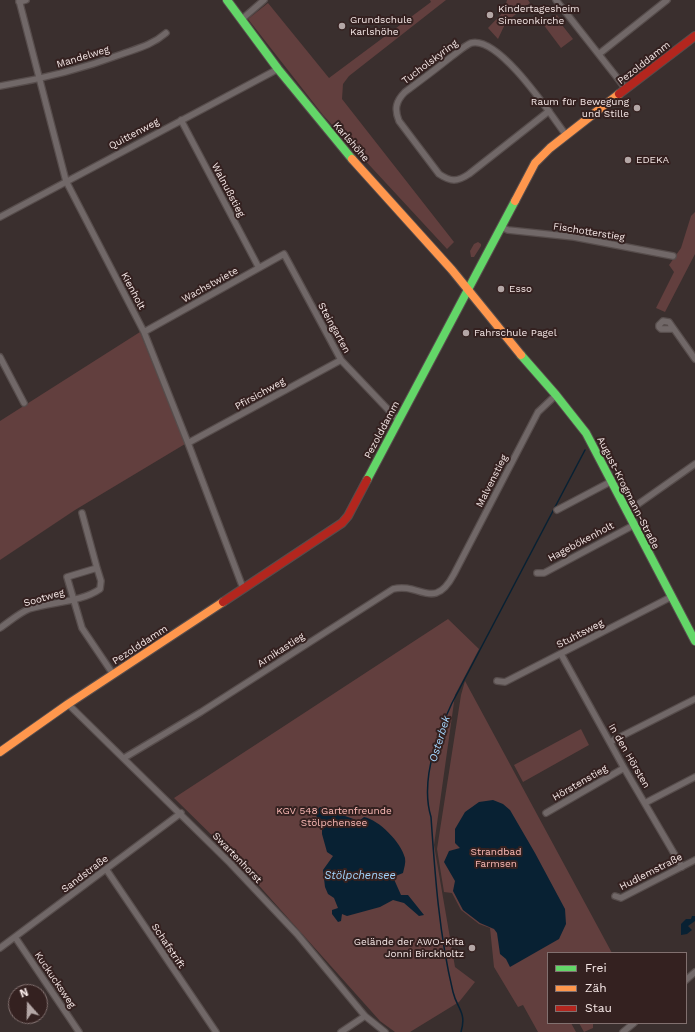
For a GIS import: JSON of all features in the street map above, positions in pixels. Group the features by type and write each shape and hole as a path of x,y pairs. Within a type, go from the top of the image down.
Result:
{"street":[{"path":"19,1 26,0"},
{"name":"Karlshöhe","path":"227,0 278,69 329,132 468,290"},
{"path":"242,19 264,0"},
{"path":"556,0 626,89"},
{"path":"599,54 667,0"},
{"name":"Kienholt","path":"19,1 66,181 144,332 244,588"},
{"name":"Mandelweg","path":"0,86 39,79 103,61 156,41 166,33"},
{"name":"Pezolddamm","path":"0,752 68,704 342,523 348,516 535,163 566,135 695,37"},
{"name":"Tucholskyring","path":"549,111 469,174 454,181 445,178 436,169 399,121 396,115 396,106 399,99 405,92 451,57 471,43 479,43 488,46 517,70 549,111 566,135"},
{"name":"Quittenweg","path":"0,217 278,69"},
{"name":"Walnußstieg","path":"181,120 259,268"},
{"name":"Fischotterstieg","path":"501,227 508,230 574,237 673,256"},
{"name":"Wachstwiete","path":"144,332 284,254"},
{"name":"Steingarten","path":"284,254 341,360 398,420"},
{"name":"August-Krogmann-Straße","path":"468,290 556,394 586,433 695,641"},
{"path":"673,329 695,359"},
{"path":"0,357 24,403"},
{"name":"Pfirsichweg","path":"188,443 341,360"},
{"name":"Malvenstieg","path":"451,581 538,412 556,394"},
{"path":"626,511 695,464"},
{"path":"557,510 612,481"},
{"path":"82,513 97,568 67,576 82,628 113,674"},
{"name":"Hagebökenholt","path":"537,573 544,573 634,525"},
{"name":"Sootweg","path":"0,628 27,610 94,594 100,589 101,581 97,568"},
{"name":"Arnikastieg","path":"124,758 195,716 392,589 400,587 409,588 426,594 435,593 444,589 451,581"},
{"name":"Stuhtsweg","path":"497,681 505,682 671,597"},
{"name":"In den Hörsten","path":"561,654 624,768 682,867"},
{"path":"610,742 695,699"},
{"name":"Swartenhorst","path":"68,704 216,848 297,934 365,1016 384,1032"},
{"name":"Hörstenstieg","path":"546,813 624,768"},
{"path":"645,803 695,777"},
{"name":"Sandstraße","path":"0,948 181,814"},
{"name":"Hudlemstraße","path":"615,896 621,898 695,860"},
{"name":"Schafstrift","path":"106,869 216,1032"},
{"name":"Kuckucksweg","path":"15,937 79,1032"},
{"path":"687,979 695,972"},
{"path":"341,1032 365,1016"},
{"path":"623,1032 633,1024"}],"green space":[{"path":"430,0 446,0 349,76 343,84 342,99 454,242 447,249 323,115 248,19 268,3 329,78 431,2"},
{"path":"507,0 528,0 530,3 506,22 498,39 488,28 504,11"},
{"path":"557,15 562,22 562,25 573,39 561,48 543,24"},
{"path":"695,212 695,254 665,312 656,308 674,272 669,265 681,248 691,216"},
{"path":"478,242 481,246 474,257 471,257 470,251 474,244"},
{"path":"140,332 185,444 75,510 0,560 0,421"},
{"name":"KGV 548 Gartenfreunde Stölpchensee","path":"448,619 479,649 455,695 434,845 455,967 475,982 459,1002 410,1032 395,1032 380,1021 229,852 174,798"},
{"name":"Strandbad Farmsen","path":"465,681 611,952 547,952 547,1024 572,1024 576,1032 538,1032 523,1005 518,1007 494,967 490,928 479,924 461,910 452,893 444,892 437,849 461,695"},
{"path":"581,729 589,745 523,782 514,765"},
{"path":"580,1024 593,1024 593,1028 584,1032"}],"water":[{"path":"493,800 503,804 510,810 565,909 566,924 559,939 510,967 506,959 500,954 497,933 494,929 480,923 463,910 453,891 455,881 444,862 449,851 460,848 455,843 455,829 465,812 479,802"},
{"name":"Stölpchensee","path":"320,807 359,821 364,817 370,819 383,827 389,833 399,845 405,858 403,873 393,877 401,895 408,895 424,915 419,916 404,903 393,900 380,907 347,916 342,914 341,921 338,922 332,914 332,910 338,908 334,898 328,894 325,887 323,870 333,856 327,852 322,834 322,824 314,813"},
{"path":"692,916 695,916 695,921 688,926 692,930 687,934 681,935 681,924 686,919 691,919"}],"waterway":[{"name":"Osterbek","path":"461,1032 463,1020 453,992 448,970 438,904 431,817 428,803 429,774 432,758 441,729 452,703 585,450"}],"traffic: fast":[{"path":"227,0 278,69 352,159"},
{"path":"367,480 515,201"},
{"path":"521,355 556,395 586,433 695,641"}],"traffic: slow":[{"path":"515,201 535,163 550,148 619,94"},
{"path":"352,159 452,270 521,355"},
{"path":"0,752 68,704 223,602"}],"traffic: jam":[{"path":"619,94 695,36"},
{"path":"223,602 342,523 348,516 367,480"}],"place":[{"name":"Kindertagesheim Simeonkirche","path":"490,15"},
{"name":"Grundschule Karlshöhe","path":"342,26"},
{"name":"Raum für Bewegung und Stille","path":"637,108"},
{"name":"EDEKA","path":"628,160"},
{"name":"Esso","path":"501,289"},
{"name":"Fahrschule Pagel","path":"466,333"},
{"name":"Gelände der AWO-Kita Jonni Birckholtz","path":"472,948"}]}
